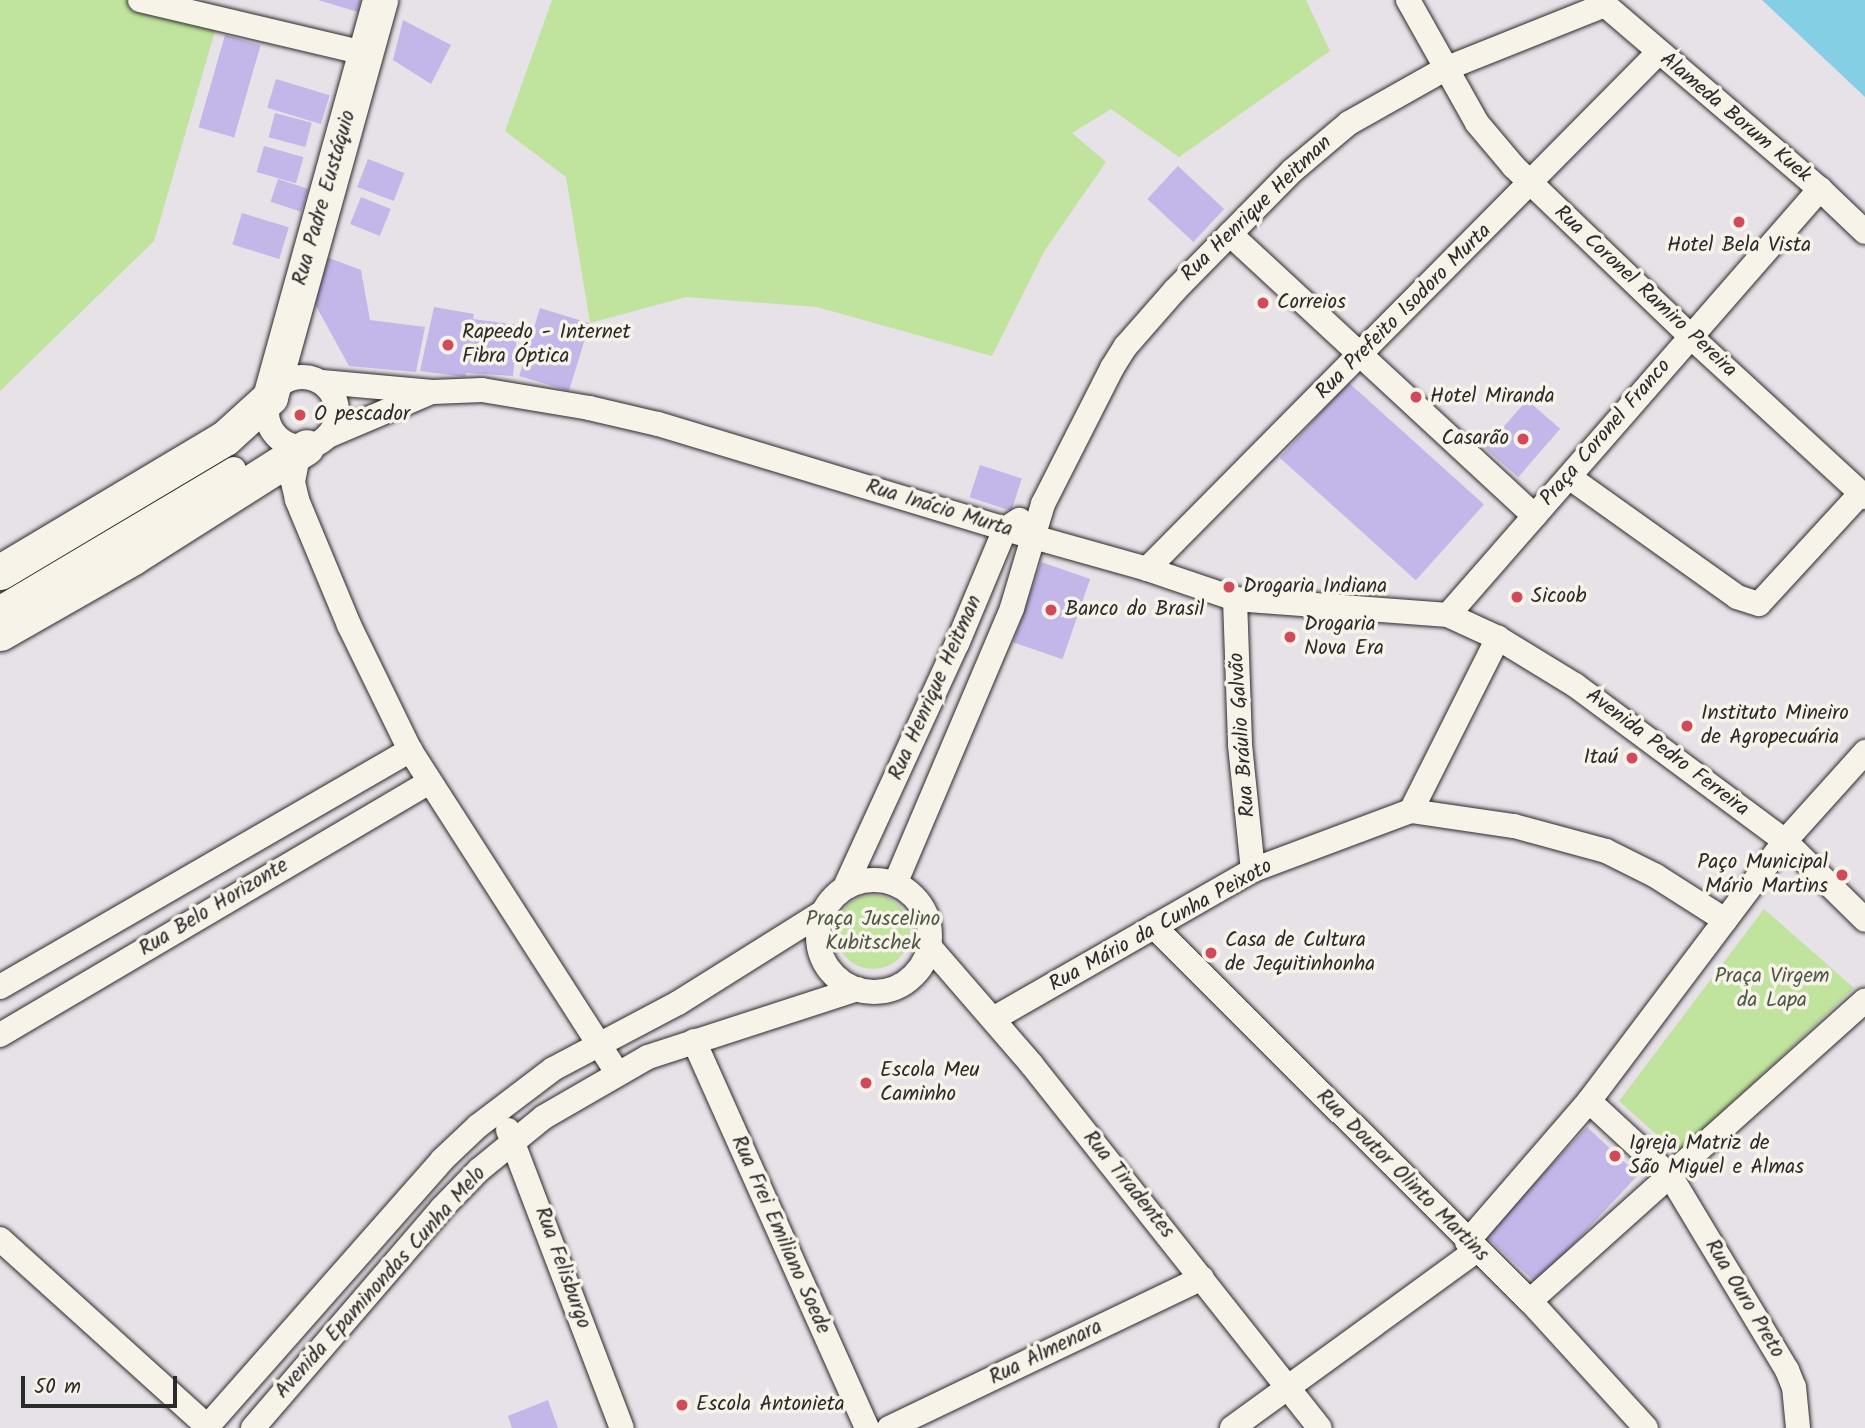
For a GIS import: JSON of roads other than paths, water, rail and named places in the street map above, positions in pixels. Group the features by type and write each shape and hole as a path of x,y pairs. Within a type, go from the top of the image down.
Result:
{"street":[{"path":"140,0 365,53"},
{"name":"Rua Padre Eustáquio","path":"270,397 380,0"},
{"name":"Rua Coronel Ramiro Pereira","path":"1408,0 1477,123 1531,183 1690,336 1863,495"},
{"name":"Rua Henrique Heitman","path":"895,884 992,656 1044,504 1126,346 1230,234 1330,136 1446,68 1605,5"},
{"name":"Alameda Borum Kuek","path":"1605,5 1820,189 1865,232"},
{"name":"Rua Prefeito Isodoro Murta","path":"1147,569 1361,356 1658,53"},
{"name":"Praça Coronel Franco","path":"1448,615 1820,189"},
{"path":"1230,234 1534,516"},
{"path":"0,572 225,438 286,379 298,376 322,382 433,392"},
{"path":"322,382 336,401 338,414 317,442 297,461 293,481 297,500 349,625 410,750 429,782 617,1073 648,1057 858,989"},
{"name":"Rua Inácio Murta","path":"433,392 482,390 531,396 646,421 1034,538 1147,569 1236,598 1448,615"},
{"path":"0,633 133,557 317,442 433,392"},
{"path":"270,397 266,408 273,432 282,441 317,442"},
{"path":"0,597 232,465 0,608"},
{"path":"1569,477 1737,597 1759,604 1863,495"},
{"name":"Rua Henrique Heitman","path":"845,887 957,644 1005,529 1044,504"},
{"path":"106,510 133,557"},
{"name":"Rua Bráulio Galvão","path":"1236,598 1240,745 1253,870"},
{"name":"Avenida Pedro Ferreira","path":"1448,615 1497,638 1575,685 1785,841 1865,920"},
{"path":"1411,811 1497,638"},
{"name":"Rua Belo Horizonte","path":"0,987 410,750"},
{"path":"1232,1428 1291,1388 1471,1246 1589,1101 1785,841 1865,752"},
{"name":"Rua Belo Horizonte","path":"0,1035 429,782"},
{"name":"Rua Mário da Cunha Peixoto","path":"993,1019 1253,870 1411,811 1514,826 1606,851 1656,876 1725,920"},
{"path":"878,880 895,884 911,894 923,909 929,928 929,946 922,964 911,978 894,988 876,992 858,989 840,981 823,958 818,930 823,912 832,898 845,887 861,881 878,880"},
{"path":"598,1043 709,985 823,912"},
{"name":"Rua Doutor Olinto Martins","path":"1154,927 1471,1246 1530,1301 1646,1428"},
{"name":"Rua Tiradentes","path":"929,946 993,1019 1291,1388 1320,1428"},
{"path":"1530,1301 1865,1000"},
{"name":"Rua Frei Emiliano Soede","path":"694,1041 867,1428"},
{"name":"Avenida Epaminondas Cunha Melo","path":"208,1428 442,1160 497,1111 553,1069 598,1043"},
{"name":"Avenida Epaminondas Cunha Melo","path":"253,1428 442,1208 479,1170 544,1116 617,1073"},
{"path":"1589,1101 1671,1177"},
{"name":"Rua Felisburgo","path":"497,1111 514,1141 622,1428"},
{"name":"Rua Ouro Preto","path":"1671,1177 1787,1370 1794,1387 1798,1428"},
{"path":"0,1239 208,1428"},
{"name":"Rua Almenara","path":"889,1428 1202,1278"}],"water":[{"path":"1762,0 1865,0 1865,97"}],"place":[{"name":"Hotel Bela Vista","path":"1739,222"},
{"name":"Correios","path":"1263,303"},
{"name":"Rapeedo - Internet Fibra Óptica","path":"448,345"},
{"name":"Hotel Miranda","path":"1416,397"},
{"name":"O pescador","path":"300,415"},
{"name":"Casarão","path":"1523,439"},
{"name":"Drogaria Indiana","path":"1229,587"},
{"name":"Sicoob","path":"1517,597"},
{"name":"Banco do Brasil","path":"1051,610"},
{"name":"Drogaria Nova Era","path":"1290,637"},
{"name":"Instituto Mineiro de Agropecuária","path":"1687,726"},
{"name":"Itaú","path":"1632,758"},
{"name":"Paço Municipal Mário Martins","path":"1842,875"},
{"name":"Casa de Cultura de Jequitinhonha","path":"1211,953"},
{"name":"Escola Meu Caminho","path":"866,1083"},
{"name":"Igreja Matriz de São Miguel e Almas","path":"1615,1156"},
{"name":"Escola Antonieta","path":"682,1405"}],"park label":[{"name":"Praça Juscelino Kubitschek","path":"873,932"},
{"name":"Praça Virgem da Lapa","path":"1772,989"}]}
